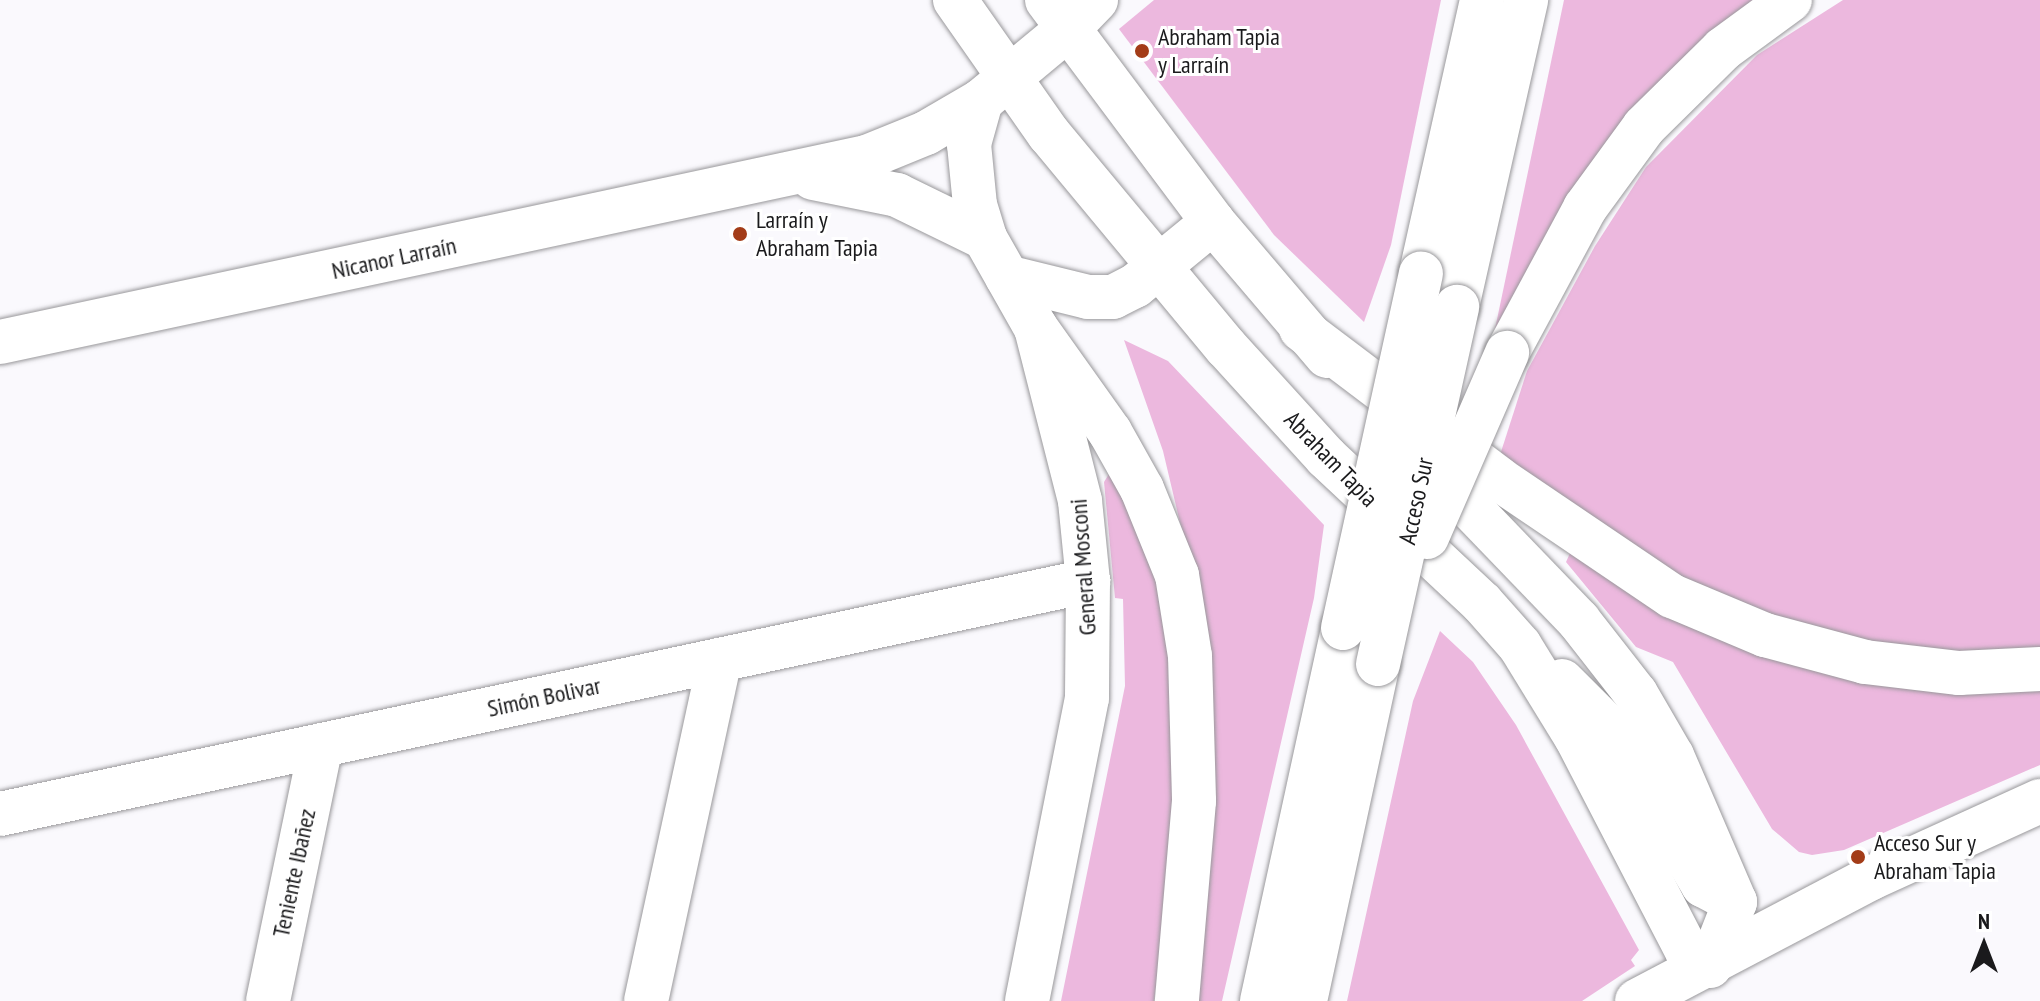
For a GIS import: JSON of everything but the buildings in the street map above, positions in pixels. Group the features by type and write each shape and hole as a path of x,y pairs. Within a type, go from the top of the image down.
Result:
{"main road":[{"name":"Abraham Tapia","path":"955,0 995,90 1049,134 1296,427 1520,646 1597,774 1687,951 1716,984"},
{"name":"Acceso Sur","path":"1262,1001 1482,0"},
{"name":"Acceso Sur","path":"1305,1001 1526,0"},
{"path":"1384,644 1507,353 1585,208 1644,127 1723,49 1790,0"},
{"name":"Nicanor Larraín","path":"0,342 787,174 897,146 995,90 1070,9"},
{"path":"1070,9 1213,222 1301,329 1500,541 1549,585 1636,694 1672,756 1735,902 1716,984"},
{"name":"General Mosconi","path":"995,90 969,144 970,173 985,238 1036,328 1080,501 1088,581 1087,698 1027,1001"},
{"name":"Nicanor Larraín","path":"787,174 897,195 985,238"},
{"path":"1007,277 1088,297 1113,297 1162,266 1213,222"},
{"path":"1036,328 1110,432 1142,489 1177,575 1190,656 1194,801 1177,1001"},
{"path":"1301,329 1522,496 1672,596 1765,635 1865,662 1959,673 2040,669"},
{"name":"Simón Bolivar","path":"0,814 1088,581"},
{"path":"1520,646 1610,729 1684,861 1703,885 1735,902 1812,912"},
{"path":"646,1001 720,660"},
{"name":"Teniente Ibañez","path":"268,1001 321,745"},
{"path":"1637,1001 1716,984 1812,912 1871,878 2040,801"}],"shaded area":[{"path":"1154,0 1441,0 1391,245 1364,322 1274,235 1119,29"},
{"path":"1564,0 1768,0 1495,329"},
{"path":"1843,0 2040,0 2040,652 1920,654 1715,600 1500,455 1527,371 1595,246 1646,167 1757,55"},
{"path":"1124,340 1168,361 1324,525 1314,598 1222,1001 1191,1001 1186,548 1163,451"},
{"path":"1109,474 1118,477 1168,611 1173,788 1162,941 1154,1001 1061,1001 1125,686 1123,599 1115,598 1104,482"},
{"path":"1571,551 1653,602 2040,684 2040,765 1844,850 1812,855 1799,852 1772,829 1673,662 1636,647 1566,562"},
{"path":"1440,631 1473,662 1516,725 1639,950 1631,960 1635,966 1582,1001 1347,1001 1413,701"}],"place":[{"name":"Abraham Tapia y Larraín","path":"1142,51"},
{"name":"Larraín y Abraham Tapia","path":"740,234"},
{"name":"Acceso Sur y Abraham Tapia","path":"1858,857"}]}
